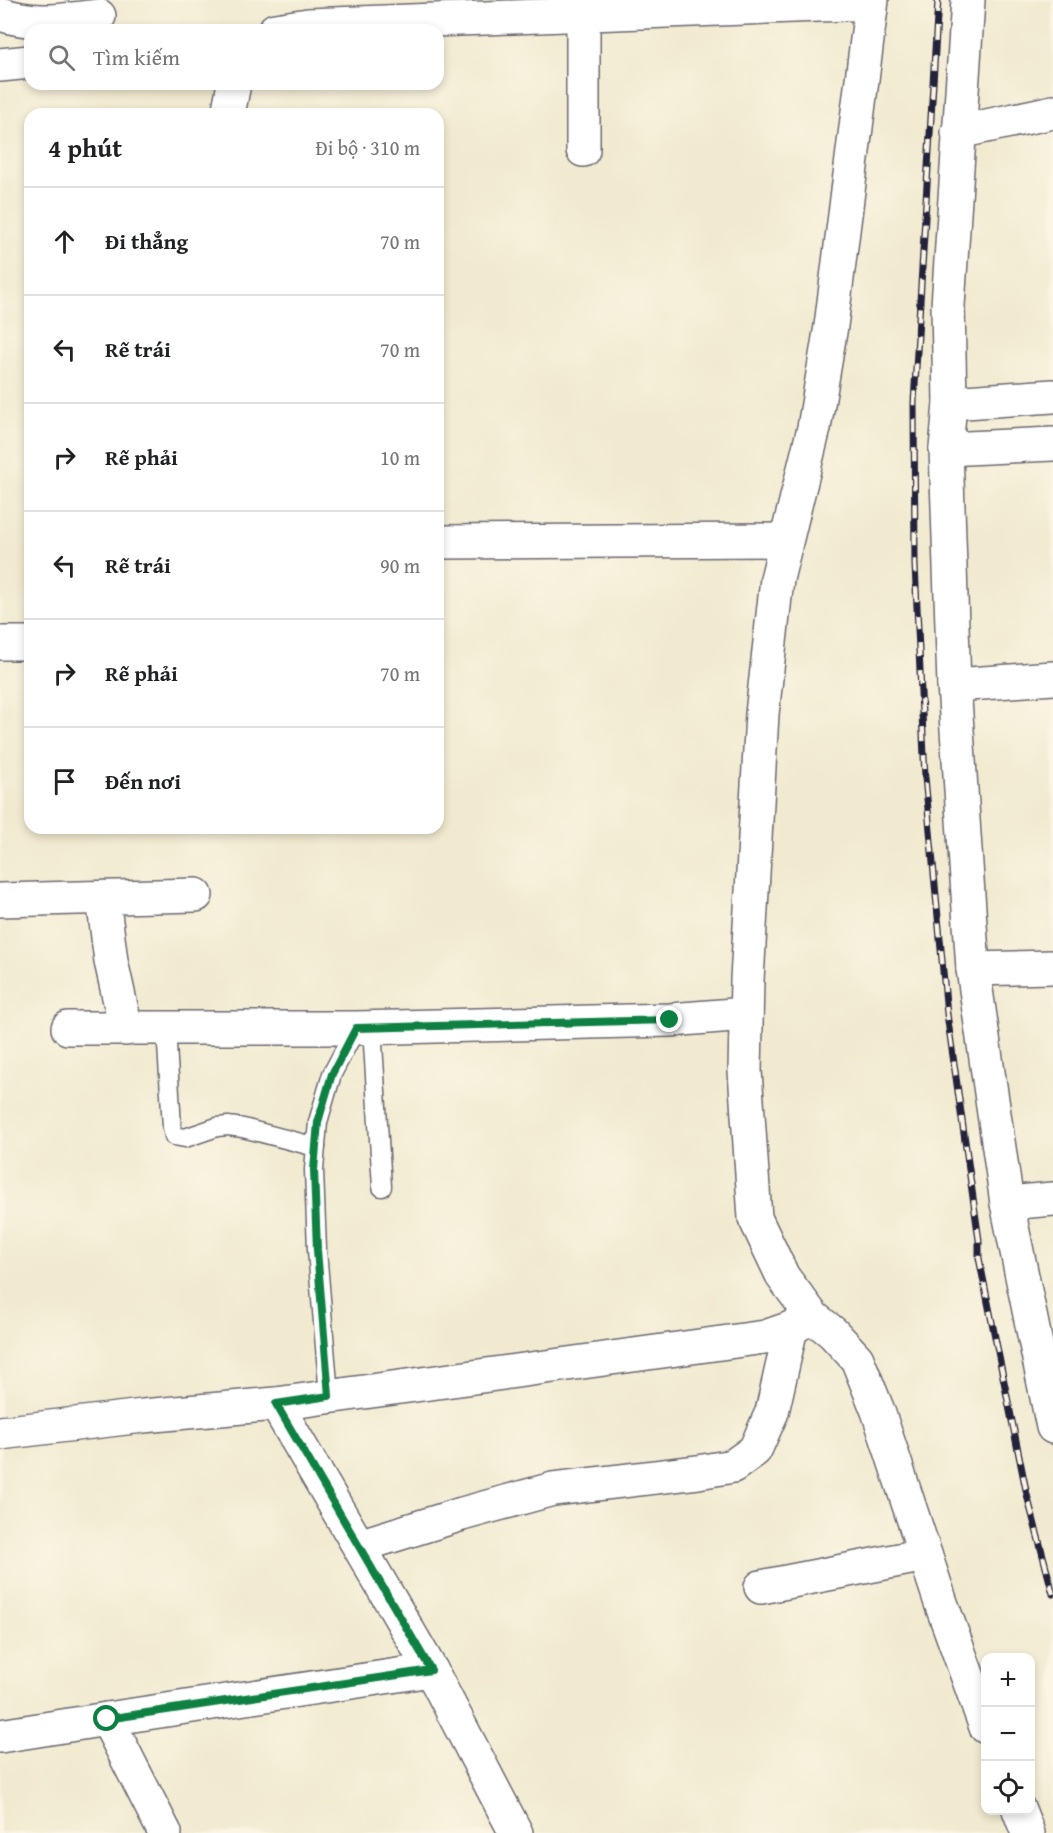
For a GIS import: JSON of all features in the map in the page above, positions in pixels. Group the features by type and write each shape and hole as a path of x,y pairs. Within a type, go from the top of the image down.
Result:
{"street":[{"path":"968,0 948,306 950,403 946,449 954,685 973,969 1007,1203 1053,1427"},
{"path":"333,24 872,2 831,326 814,428 777,579 762,714 746,1014 745,1071 755,1218 802,1323 772,1412 755,1450 733,1466 553,1488 358,1546"},
{"path":"0,14 42,22 99,16"},
{"path":"583,14 583,150"},
{"path":"0,65 24,63"},
{"path":"229,108 233,90"},
{"path":"958,132 1053,111"},
{"path":"950,403 1053,396"},
{"path":"946,449 1053,444"},
{"path":"444,542 786,540"},
{"path":"0,643 24,643"},
{"path":"954,685 1053,678"},
{"path":"0,900 196,895"},
{"path":"103,897 111,962 126,1029"},
{"path":"973,969 1053,967"},
{"path":"68,1029 364,1028 670,1020 746,1014"},
{"path":"1007,1203 1053,1199"},
{"path":"0,1433 143,1416 276,1404 765,1337 802,1323 833,1333 857,1359 879,1411 981,1713"},
{"path":"276,1404 431,1670 516,1833"},
{"path":"761,1587 926,1555"},
{"path":"0,1736 431,1670"},
{"path":"107,1719 165,1833"},
{"path":"1021,1815 1028,1833"}],"lane":[{"path":"166,1028 174,1136 185,1138 217,1127 228,1126 316,1147"},
{"path":"329,1396 317,1250 314,1170 318,1122 332,1074 364,1028"},
{"path":"364,1028 382,1187"}],"railway":[{"path":"938,0 914,402 915,565 925,777 947,1014 979,1240 979,1258 1027,1495 1053,1594"}],"route":[{"path":"107,1719 431,1670 276,1404 329,1396 317,1250 314,1170 318,1122 332,1074 356,1028 670,1020"}]}
